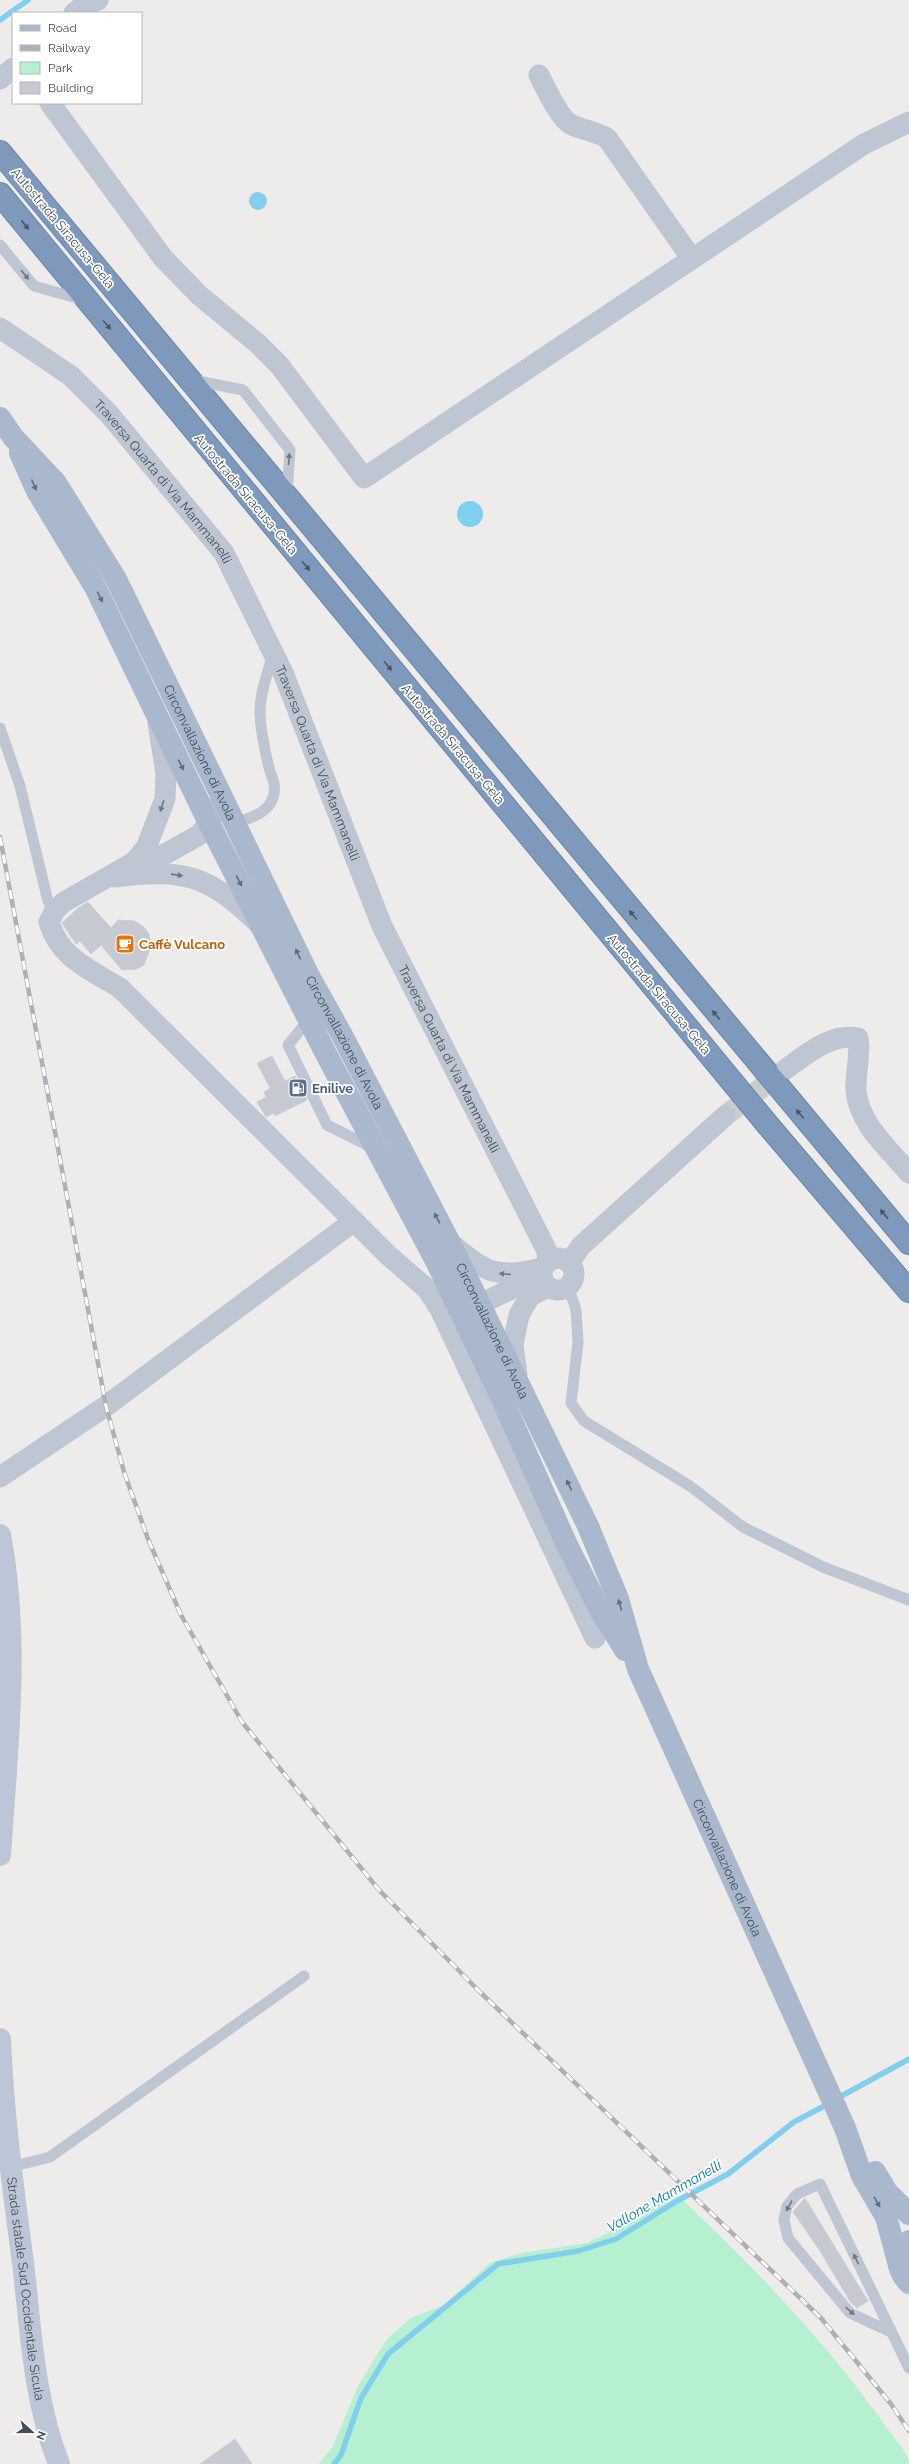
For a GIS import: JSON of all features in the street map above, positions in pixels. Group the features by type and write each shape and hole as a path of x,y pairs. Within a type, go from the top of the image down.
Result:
{"highway":[{"name":"Autostrada Siracusa-Gela","path":"0,152 909,1243"},
{"name":"Autostrada Siracusa-Gela","path":"0,194 762,1118 909,1291"}],"main road":[{"name":"Circonvallazione di Avola","path":"0,418 13,437 56,483 116,579 309,976 343,1037 450,1243 474,1315 567,1545 600,1610 638,1669"},
{"name":"Circonvallazione di Avola","path":"13,437 37,491 95,587 209,823 309,1019 379,1151 474,1315 516,1375 591,1533 618,1599 638,1669 845,2128"},
{"path":"0,1535 8,1578 12,1681 0,1855"},
{"name":"Strada statale Sud Occidentale Sicula","path":"0,2040 1,2107 11,2167 37,2381 49,2438 59,2464"},
{"path":"845,2128 887,2192 909,2214"},
{"path":"845,2128 862,2176 886,2217 906,2278"},
{"path":"906,2278 901,2252 909,2241"}],"street":[{"path":"75,12 83,6 98,0"},
{"path":"0,79 12,69"},
{"path":"539,76 563,117 570,124 592,130 607,138 692,259"},
{"path":"51,104 163,258 199,295 257,343 280,366 364,478 864,144 909,122"},
{"name":"Traversa Quarta di Via Mammanelli","path":"0,328 70,376 109,414 224,553 273,653 382,926 542,1240 550,1276"},
{"path":"124,872 146,848 165,799 166,773 156,713"},
{"path":"209,823 221,796"},
{"path":"235,825 209,823 192,825 124,872 64,902 55,910 48,922 53,938 70,958 120,988 354,1220 427,1289 440,1309 595,1638"},
{"path":"124,872 172,874 207,883 233,899 262,928"},
{"path":"787,1068 832,1040 847,1036 858,1038 860,1050 856,1090 859,1107 868,1124 909,1173"},
{"path":"516,1375 513,1344 519,1315 550,1276 581,1246 725,1116"},
{"path":"0,1477 106,1406 354,1220"},
{"path":"450,1243 478,1266 498,1273 550,1276"},
{"path":"474,1315 550,1276"}],"lane":[{"path":"0,245 34,286 87,301"},
{"path":"188,379 243,390 290,450 287,498"},
{"path":"235,825 252,819 264,811 273,800 274,784 269,768 260,710 263,688 273,653"},
{"path":"0,728 20,786 48,901 55,910"},
{"path":"309,1019 288,1045 327,1125 379,1151"},
{"path":"550,1276 576,1310 578,1342 571,1403 584,1421 690,1486 742,1527 823,1567 909,1600"},
{"path":"11,2167 50,2157 304,1976"},
{"path":"891,2332 850,2314 788,2238 784,2220 787,2206 797,2194 820,2184 909,2368"}],"green space":[{"path":"673,2191 760,2276 814,2336 865,2398 907,2456 909,2464 319,2464 333,2446 358,2386 387,2339 411,2318 444,2305 490,2263 521,2253 587,2243 629,2223"}],"water":[{"path":"254,192 262,192 267,197 265,208 262,210 254,210 249,205 249,197"},
{"path":"470,501 479,505 483,514 479,523 470,527 461,523 457,514 461,505"}],"building":[{"path":"88,902 111,928 118,920 135,921 144,927 149,934 151,947 144,965 137,969 122,970 101,945 91,954 80,941 76,944 62,923 78,908"},
{"path":"272,1056 285,1081 295,1076 307,1100 275,1116 274,1113 266,1117 257,1102 266,1097 264,1092 270,1088 257,1063"},
{"path":"805,2198 868,2301 857,2308 851,2303 820,2251 793,2212"},
{"path":"235,2439 252,2464 200,2464"}],"waterway":[{"path":"0,20 28,0"},
{"name":"Vallone Mammanelli","path":"836,2099 909,2059"},
{"name":"Vallone Mammanelli","path":"334,2464 341,2455 361,2398 388,2354 498,2264 578,2251 616,2239 677,2201 728,2174 794,2122 828,2104"}],"tunnel":[{"path":"725,1116 786,1069"}],"railway":[{"path":"0,837 106,1406 124,1472 148,1539 181,1615 242,1722 379,1890 481,1993 821,2318 891,2404 909,2431"}],"place":[{"name":"Caffè Vulcano","path":"125,944"},
{"name":"Enilive","path":"298,1088"}]}
